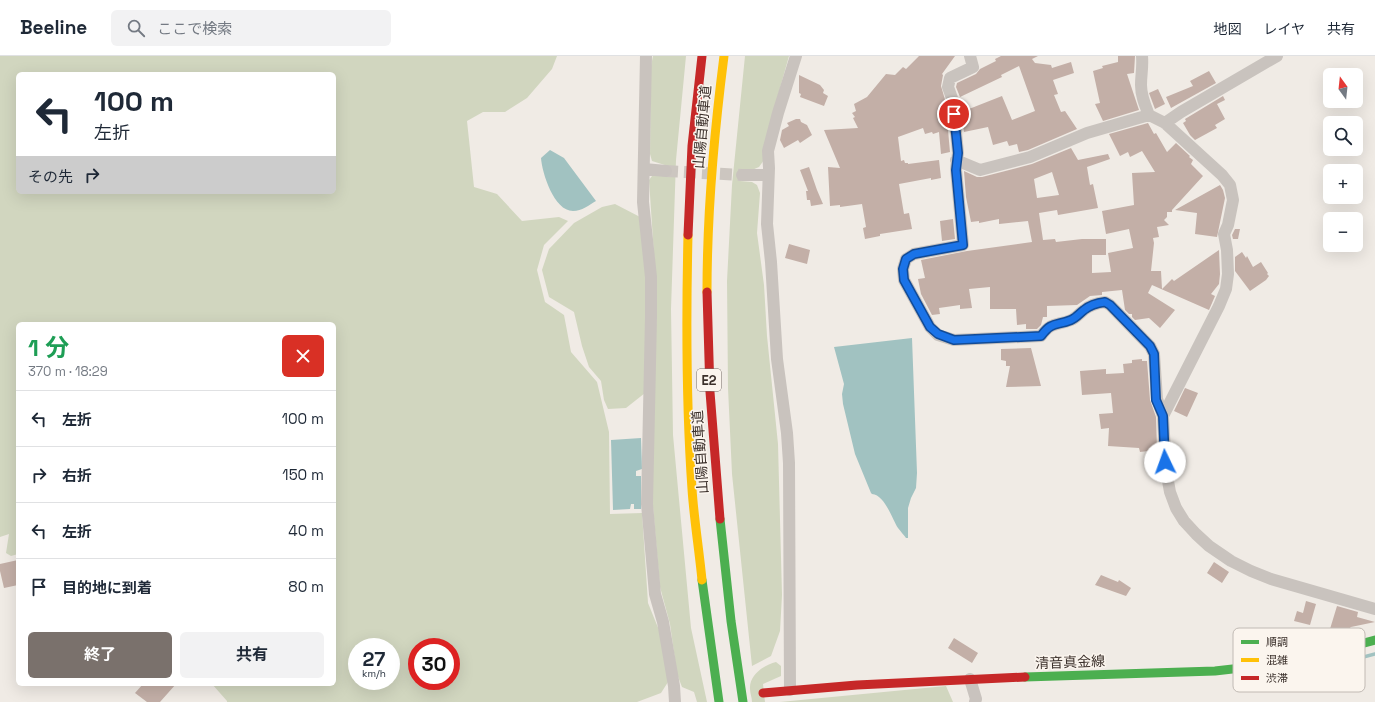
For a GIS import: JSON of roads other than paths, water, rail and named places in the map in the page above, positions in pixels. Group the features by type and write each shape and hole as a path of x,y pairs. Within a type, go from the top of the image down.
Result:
{"main road":[{"name":"山陽自動車道","path":"702,56 692,146 688,222 686,303 688,379 692,489 705,605 719,702"},
{"name":"山陽自動車道","path":"724,56 714,149 709,222 707,302 709,375 722,543 729,606 743,702"},
{"name":"清音真金線","path":"1365,643 1375,640"},
{"name":"清音真金線","path":"763,693 857,685 970,679 1215,671 1233,669"}],"street":[{"path":"646,56 643,202 651,277 646,504 655,594 663,622 674,686 675,702"},
{"path":"790,690 789,463 787,433 777,359 767,224 768,151 796,56"},
{"path":"970,56 973,67 950,78 948,87 953,101 958,153 956,170 963,245 914,254 906,259 903,269 904,280 930,327 938,334 954,340 1041,336 1046,329 1054,324 1072,320 1086,308 1096,303 1105,302 1110,305 1150,346 1154,354 1156,400 1163,416 1165,465 1170,492 1176,508 1184,521 1209,546 1231,561 1250,571 1271,579 1375,609"},
{"path":"1142,56 1143,67 1141,84 1143,100 1149,115 1165,123 1222,175 1230,185 1233,200 1228,225 1224,234 1227,250 1228,274 1226,289 1219,306 1163,416"},
{"path":"1165,123 1181,112 1277,56"},
{"path":"956,160 980,170 1030,157 1087,133 1149,115"},
{"path":"644,169 666,171"},
{"path":"742,175 768,175"},
{"path":"970,679 976,702"}],"water":[{"path":"550,150 564,158 596,201 585,208 576,211 566,209 560,205 550,190 542,165 541,158"},
{"path":"912,338 917,473 916,488 908,508 908,538 906,538 898,528 881,498 871,493 855,454 843,404 842,394 844,384 834,347"},
{"path":"641,438 642,469 636,471 636,476 641,476 641,509 634,509 634,504 631,504 630,509 613,510 611,440"}],"waterway":[{"path":"1365,657 1375,654"}],"tunnel":[{"path":"666,171 742,175"}]}
